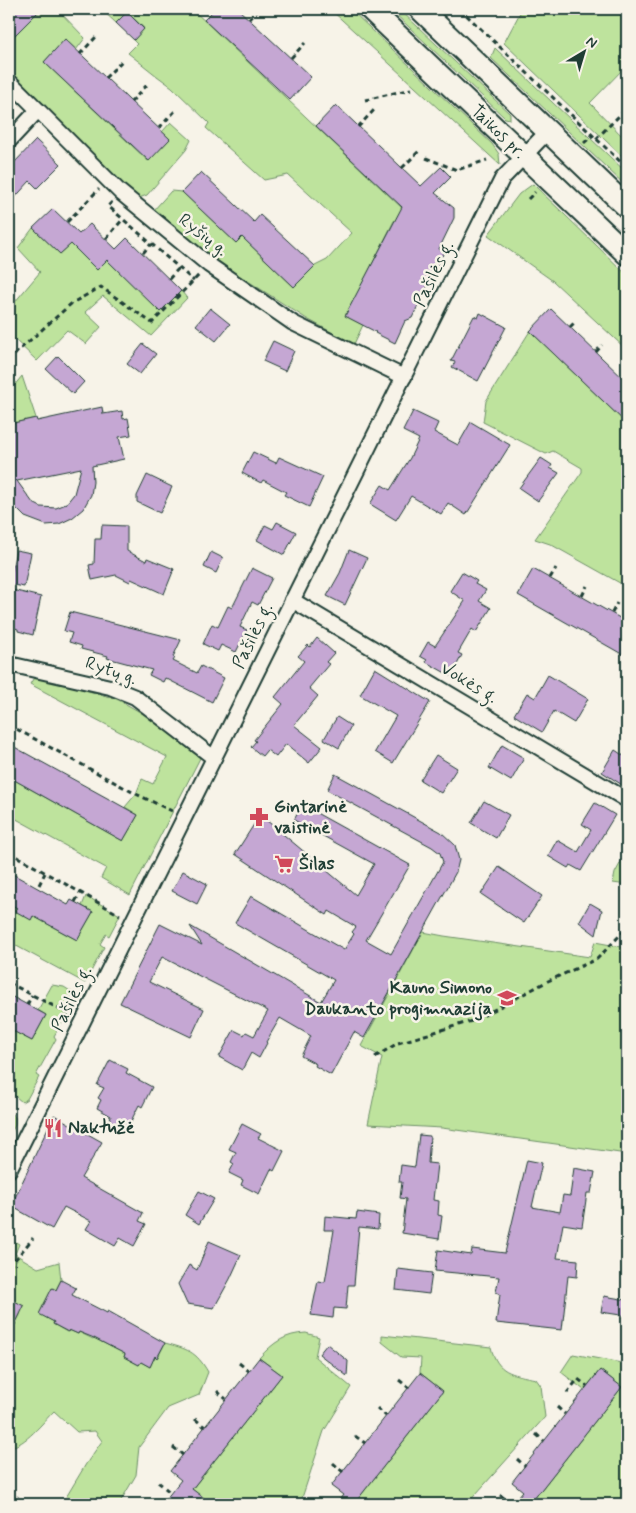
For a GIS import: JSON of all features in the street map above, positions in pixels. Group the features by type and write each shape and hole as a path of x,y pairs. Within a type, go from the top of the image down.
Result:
{"main road":[{"name":"Taikos pr.","path":"370,9 627,254"},
{"name":"Taikos pr.","path":"420,9 627,207"}],"street":[{"name":"Ryšių g.","path":"9,81 120,192 209,265 294,323 404,377"},
{"path":"9,141 38,110"},
{"name":"Pašilės g.","path":"9,1170 502,179 548,131"},
{"name":"Vokės g.","path":"292,600 627,800"},
{"name":"Rytų g.","path":"9,664 110,687 135,698 214,758"}],"path":[{"path":"248,18 258,9"},
{"path":"460,9 627,168"},
{"path":"80,54 96,37"},
{"path":"291,58 305,43"},
{"path":"105,78 122,61"},
{"path":"131,102 147,85"},
{"path":"365,100 411,89"},
{"path":"596,139 627,108"},
{"path":"358,126 375,109"},
{"path":"159,128 175,111"},
{"path":"402,168 419,151"},
{"path":"426,158 457,170 487,160"},
{"path":"67,222 108,180"},
{"path":"120,192 108,206 194,281"},
{"path":"106,239 123,219"},
{"path":"143,253 151,244"},
{"path":"9,362 18,351 72,304 101,287 152,323 209,265"},
{"path":"169,279 179,268"},
{"path":"570,327 576,321"},
{"path":"596,352 602,345"},
{"path":"623,377 627,372"},
{"path":"550,578 556,568"},
{"path":"582,596 587,586"},
{"path":"612,613 617,603"},
{"path":"9,725 136,794 184,816"},
{"path":"9,852 132,922"},
{"path":"39,885 45,872"},
{"path":"75,902 80,893"},
{"path":"375,1057 398,1043 476,1020 548,981 597,958 627,928"},
{"path":"9,983 82,1021"},
{"path":"27,1005 32,995"},
{"path":"9,1267 33,1238"},
{"path":"239,1363 249,1371"},
{"path":"567,1393 578,1379 587,1386"},
{"path":"399,1380 409,1388"},
{"path":"217,1391 226,1399"},
{"path":"557,1407 565,1414"},
{"path":"376,1408 386,1416"},
{"path":"195,1419 205,1426"},
{"path":"536,1434 544,1441"},
{"path":"355,1436 365,1443"},
{"path":"173,1447 183,1455"},
{"path":"516,1459 525,1466"},
{"path":"333,1464 343,1472"},
{"path":"158,1482 171,1493"},
{"path":"500,1495 512,1504"},
{"path":"13,1504 18,1496"}],"green space":[{"path":"45,9 57,9 85,38 76,50 65,40 44,62 148,161 170,139 162,132 171,122 191,140 186,150 147,195 139,198 108,171 9,69 9,41 35,14 40,14"},
{"path":"101,9 192,9 410,217 405,221 394,221 346,316 363,325 354,344 307,319 223,265 153,211 171,191 182,192 236,243 242,237 294,287 315,266 327,260 352,233 288,175 264,180 206,128 209,123 172,87 128,53 137,44 133,40 144,28 127,12 116,23"},
{"path":"330,9 350,9 492,144 499,154 500,165"},
{"path":"390,9 399,9 510,114 510,119 505,118"},
{"path":"522,9 627,9 627,65 590,103 627,141 627,161 504,43"},
{"path":"495,48 627,173 627,187 491,58"},
{"path":"533,184 627,275 627,350 553,281 488,235 519,194"},
{"path":"33,228 60,254 71,244 107,260 160,311 181,291 187,298 151,336 103,296 85,312 101,327 86,344 67,330 37,361 9,334 9,309 40,272 18,248"},
{"path":"530,331 627,424 627,587 550,544 535,539 582,472 582,468 553,451 546,454 483,422 486,401"},
{"path":"22,376 36,418 9,424 9,392"},
{"path":"35,676 117,699 147,716 200,758 130,895 101,878 106,868 9,815 9,777 123,841 138,815 125,807 136,794 142,779 153,784 167,757 30,684"},
{"path":"627,851 627,885 613,883 615,873"},
{"path":"86,896 120,915 109,936 106,934 100,944 104,947 85,983 9,942 9,903 17,908 16,911 31,919 33,916 77,940 93,912 82,906"},
{"name":"Kauno Simono Daukanto progimnazija","path":"423,932 590,957 595,942 627,948 627,1154 442,1128 368,1124 382,1057 361,1046"},
{"path":"52,985 64,987 78,996 65,1022 62,1022 54,1036 56,1039 36,1075 39,1077 27,1099 22,1102 9,1091 9,1029 32,1041 46,1015 38,1010"},
{"path":"9,1112 15,1117 15,1125 9,1137"},
{"path":"9,1238 19,1244 15,1254 38,1268 59,1262 61,1280 56,1290 53,1288 44,1316 54,1322 53,1324 67,1332 69,1330 78,1334 79,1332 94,1338 125,1354 124,1357 139,1365 141,1362 150,1367 155,1356 158,1357 165,1343 179,1347 195,1355 208,1372 199,1395 168,1408 139,1447 136,1475 119,1504 62,1504 102,1441 95,1431 77,1432 54,1411 27,1438 15,1446 9,1447 9,1328 12,1330 20,1315 21,1305 9,1298"},
{"path":"306,1333 319,1337 315,1357 351,1387 324,1431 300,1504 199,1504 203,1498 192,1489 282,1375 259,1358 280,1340 292,1335"},
{"path":"382,1335 491,1347 497,1362 507,1371 536,1379 541,1386 545,1417 467,1504 354,1504 443,1391 420,1373 421,1358 401,1357 382,1342"},
{"path":"573,1354 627,1364 627,1504 540,1504 534,1499 622,1387 600,1370 584,1390 561,1372"}],"building":[{"path":"9,9 41,9 9,41"},
{"path":"215,9 238,9 311,77 290,100 204,20"},
{"path":"127,12 144,29 134,40 116,23"},
{"path":"65,39 170,139 149,161 44,62"},
{"path":"336,105 421,186 441,167 451,177 435,193 454,208 454,218 439,249 444,252 412,318 405,321 395,343 345,316 402,207 316,126"},
{"path":"36,140 61,164 37,188 30,181 9,204 9,173 15,166 13,164"},
{"path":"201,172 254,222 260,215 315,266 294,287 242,237 236,243 182,192"},
{"path":"53,209 79,234 90,224 116,249 127,238 181,291 160,312 107,260 97,270 71,244 60,254 33,228"},
{"path":"210,308 230,324 216,341 196,325"},
{"path":"551,309 627,382 627,424 530,331"},
{"path":"480,313 506,327 478,381 452,367 455,362 451,361 474,316 478,318"},
{"path":"273,341 294,351 285,371 263,361"},
{"path":"143,344 156,354 140,374 127,364"},
{"path":"58,356 84,382 73,394 46,369"},
{"path":"102,407 103,414 122,411 123,419 128,418 131,435 119,437 124,459 92,466 93,482 91,495 83,509 72,518 59,524 46,525 25,517 15,507 9,496 9,424 36,418 37,421","holes":["81,468 74,494 66,504 56,508 41,507 33,503 17,481"]},
{"path":"413,411 438,423 434,432 458,445 471,422 510,445 466,515 448,503 441,514 411,496 396,520 370,504 382,485 390,490 410,458 419,439 403,431"},
{"path":"253,452 276,463 279,457 323,477 309,507 284,495 286,492 263,480 261,483 242,473"},
{"path":"541,458 552,465 550,468 559,473 538,501 519,488"},
{"path":"147,475 172,487 160,513 137,502 137,496"},
{"path":"277,522 296,532 284,555 257,540 265,525 273,529"},
{"path":"102,525 127,526 127,551 146,561 147,558 174,569 164,594 131,579 130,582 116,575 92,580 89,565 94,564 95,539 101,539"},
{"path":"16,550 31,553 24,587 9,584"},
{"path":"349,550 367,558 345,605 327,596 340,573"},
{"path":"211,552 223,558 216,573 204,567"},
{"path":"252,568 272,578 258,605 252,602 240,627 247,630 236,652 221,645 218,651 203,644 212,624 218,627 228,606 232,608"},
{"path":"533,569 627,622 627,657 518,595"},
{"path":"462,572 477,581 475,584 486,590 479,601 491,608 476,632 472,629 458,653 462,655 451,676 426,662 427,660 420,656 428,642 435,646 465,601 450,591"},
{"path":"12,590 41,597 33,635 18,631 18,629 9,626 9,607"},
{"path":"70,612 181,640 173,661 197,673 201,666 224,678 212,702 165,678 163,682 149,675 152,670 107,658 108,656 81,649 82,646 69,642 72,633 64,631"},
{"path":"317,638 334,653 326,662 329,664 309,688 318,696 294,725 322,747 309,763 286,744 276,757 267,750 262,756 251,747 256,741 254,740 283,704 275,697 304,661 298,656 308,645 310,647"},
{"path":"375,668 430,702 393,763 375,752 396,716 360,695"},
{"path":"548,675 588,699 574,723 554,711 542,732 514,715 527,693 535,698"},
{"path":"337,717 351,726 339,748 324,739"},
{"path":"9,744 138,815 123,841 9,777"},
{"path":"502,745 524,758 511,781 489,768"},
{"path":"615,750 627,758 627,788 602,772"},
{"path":"436,755 457,768 441,793 420,780"},
{"path":"335,774 441,832 455,845 459,860 456,872 364,1038 354,1032 331,1075 301,1056 311,1036 280,1018 259,1058 251,1053 242,1070 219,1057 234,1030 244,1035 246,1032 254,1036 268,1011 162,957 149,982 204,1009 191,1037 120,1003 160,924 202,945 190,926 321,1002 334,980 235,923 251,896 344,950 354,934 352,932 356,927 329,911 327,915 235,854 260,815 356,895 374,864 294,820 302,805 410,865 366,940 391,954 443,862 440,853 432,847 327,790"},
{"path":"484,801 509,815 496,838 471,823"},
{"path":"595,803 615,815 581,871 570,865 568,868 548,856 557,840 578,852 591,830 582,824"},
{"path":"499,867 542,896 524,923 481,894"},
{"path":"183,871 207,884 197,904 172,891"},
{"path":"9,872 68,905 71,900 93,912 77,940 33,916 31,920 15,911 17,908 9,903"},
{"path":"590,903 602,910 596,935 579,922"},
{"path":"9,995 46,1015 32,1041 9,1029"},
{"path":"110,1060 128,1069 126,1073 152,1087 142,1107 139,1105 127,1129 109,1121 111,1116 97,1108 101,1100 98,1098 104,1088 97,1085"},
{"path":"54,1115 102,1142 81,1178 143,1213 139,1221 146,1224 134,1246 120,1238 115,1246 86,1229 91,1221 64,1207 52,1229 11,1206"},
{"path":"242,1124 261,1134 258,1138 284,1151 274,1171 271,1169 259,1194 241,1185 243,1180 229,1173 234,1164 231,1162 236,1152 229,1149"},
{"path":"419,1135 430,1136 428,1163 437,1164 433,1200 439,1201 438,1215 442,1216 439,1239 402,1233 406,1199 400,1198 402,1182 399,1182 401,1165 415,1167"},
{"path":"527,1160 542,1163 532,1207 560,1212 563,1195 570,1196 574,1168 595,1172 591,1193 587,1193 582,1227 563,1224 557,1258 578,1260 577,1277 568,1276 562,1330 496,1323 500,1294 496,1292 499,1277 435,1271 438,1250 471,1255 472,1249 505,1253"},
{"path":"199,1191 214,1199 199,1224 185,1215"},
{"path":"357,1212 379,1215 378,1229 359,1227 354,1285 348,1285 346,1309 334,1308 333,1318 311,1315 318,1281 325,1282 334,1230 324,1230 325,1216 356,1219"},
{"path":"209,1241 241,1255 214,1308 187,1304 178,1284 189,1265 197,1270"},
{"path":"398,1269 432,1273 429,1294 396,1290"},
{"path":"61,1280 76,1288 72,1295 107,1313 108,1311 165,1343 157,1358 155,1356 150,1367 141,1362 139,1365 124,1357 125,1354 94,1338 79,1332 78,1334 69,1330 68,1332 39,1314 52,1288 56,1290"},
{"path":"604,1296 627,1300 627,1316 601,1312"},
{"path":"9,1298 24,1306 9,1337"},
{"path":"327,1344 348,1361 347,1376 319,1354"},
{"path":"259,1358 282,1375 192,1489 212,1504 162,1504 181,1480 170,1471"},
{"path":"600,1370 622,1387 530,1504 512,1504 523,1491 512,1482"},
{"path":"420,1373 443,1391 354,1504 336,1504 343,1495 331,1486"}],"place":[{"name":"Gintarinė vaistinė","path":"259,817"},
{"name":"Šilas","path":"284,864"},
{"name":"Kauno Simono Daukanto progimnazija","path":"507,998"},
{"name":"Naktužė","path":"53,1128"}]}
